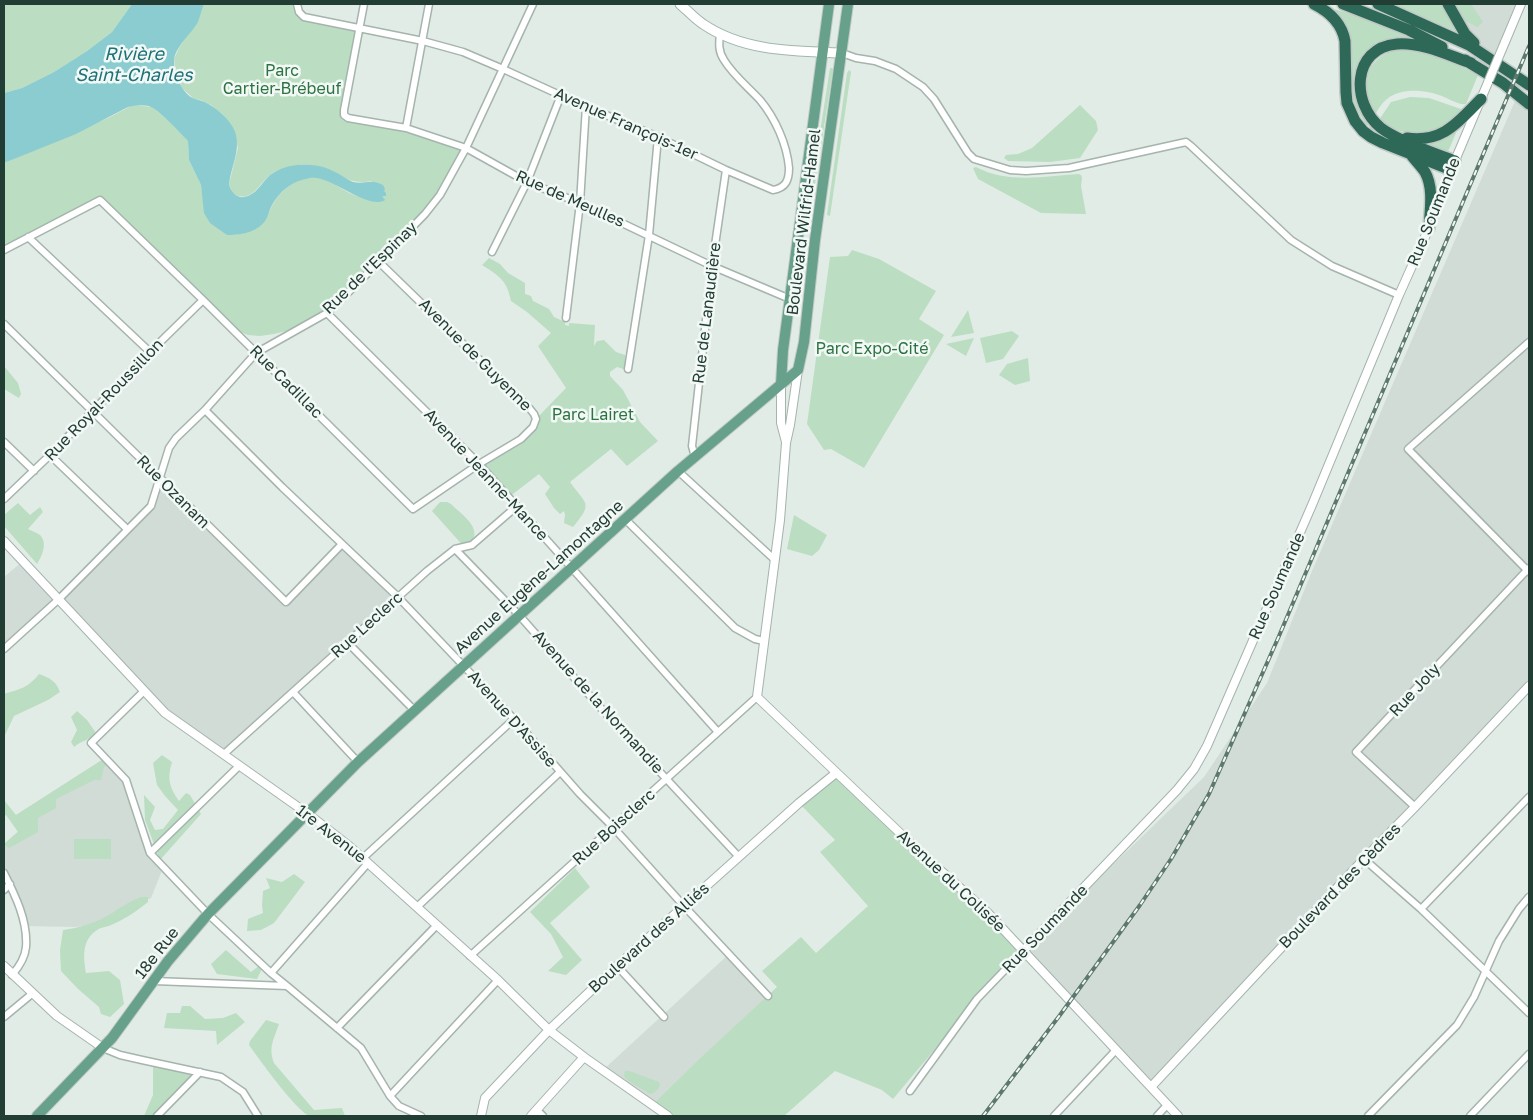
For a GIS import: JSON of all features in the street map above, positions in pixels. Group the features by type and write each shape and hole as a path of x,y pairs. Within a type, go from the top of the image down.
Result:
{"highway":[{"path":"1314,4 1329,13 1337,21 1344,34 1346,41 1347,103 1355,121 1371,137 1410,154 1453,166"},
{"path":"1343,4 1409,30 1471,63 1503,83 1529,104"},
{"path":"1378,4 1447,34 1488,56 1529,85"},
{"path":"1448,4 1465,34 1488,56"},
{"path":"1453,166 1393,136 1376,124 1366,110 1360,93 1361,72 1370,55 1388,45 1406,44 1425,48 1471,63"},
{"path":"1393,136 1421,139 1440,136 1457,124 1481,99"},
{"path":"1410,154 1425,172 1429,182 1429,228"}],"main road":[{"path":"680,4 703,24 735,41 772,49 842,53"},
{"name":"Boulevard Wilfrid-Hamel","path":"781,384 783,350 797,238 829,4"},
{"name":"Boulevard Wilfrid-Hamel","path":"798,370 804,342 816,235 848,4"},
{"name":"Avenue Eugène-Lamontagne","path":"308,814 358,762 625,518 678,470 798,370"},
{"name":"18e Rue","path":"37,1116 112,1038 168,961 208,914 308,814"}],"street":[{"name":"Avenue François-1er","path":"297,4 298,12 304,17 423,41 463,52 658,137 726,170 773,190 783,186 787,182 789,175 788,161 778,130 759,100 723,58 719,46 720,33"},
{"path":"360,28 364,4"},
{"path":"406,128 429,4"},
{"name":"Rue de l'Espinay","path":"4,649 59,599 151,506 169,448 176,438 256,353 327,313 425,214 440,194 466,148 533,4"},
{"name":"Rue Soumande","path":"910,1091 977,999 1178,790 1208,746 1429,228 1520,4"},
{"name":"Rue de Meulles","path":"360,28 344,115 348,118 406,128 466,148 527,182 580,203 712,266 790,299"},
{"path":"842,53 856,58 875,61 896,69 912,79 934,99 968,153 974,159 1010,170 1026,171 1069,168 1186,142 1291,240 1332,266 1399,295"},
{"path":"492,252 527,182 561,96"},
{"path":"566,318 580,203 586,106"},
{"path":"628,369 648,235 658,137"},
{"name":"Rue de Lanaudière","path":"695,457 692,446 712,266 726,170"},
{"name":"Rue Cadillac","path":"28,237 100,200 413,509 479,464"},
{"path":"4,250 28,237 150,352"},
{"name":"Avenue de Guyenne","path":"379,262 534,414 536,423 533,428 520,439 479,464"},
{"name":"Rue Royal-Roussillon","path":"4,499 203,300"},
{"name":"Avenue Jeanne-Mance","path":"327,313 479,464 718,732"},
{"name":"Rue Ozanam","path":"4,324 286,602 342,544"},
{"path":"1529,342 1408,449 1529,570"},
{"name":"Boulevard Wilfrid-Hamel","path":"757,697 775,560 786,444 798,370"},
{"name":"Boulevard Wilfrid-Hamel","path":"781,384 781,423 786,444"},
{"name":"Avenue D'Assise","path":"204,410 398,597 464,665 560,772 768,996"},
{"path":"4,442 34,471"},
{"path":"50,455 127,529"},
{"path":"678,470 775,560"},
{"name":"Rue Leclerc","path":"224,754 427,571 456,549 472,545 517,506"},
{"path":"625,518 735,628 764,641"},
{"name":"1re Avenue","path":"4,541 165,713 308,814 365,860 498,980 549,1030 668,1116"},
{"name":"Avenue de la Normandie","path":"456,549 739,857"},
{"name":"Rue Joly","path":"1416,807 1356,752 1529,570"},
{"path":"348,643 414,710"},
{"name":"Boulevard des Cèdres","path":"1151,1087 1529,686"},
{"path":"144,691 91,744 126,780 150,854 208,914 271,973 361,1048 390,1096 399,1106 421,1116"},
{"path":"293,692 358,762"},
{"name":"Avenue du Colisée","path":"757,697 937,869 987,912 1178,1116"},
{"name":"Rue Boisclerc","path":"470,956 757,697"},
{"path":"271,973 365,860 514,719"},
{"path":"150,854 238,766"},
{"path":"417,907 560,772"},
{"name":"Boulevard des Alliés","path":"481,1116 485,1098 549,1030 799,802 836,773"},
{"path":"1421,909 1529,797"},
{"path":"1364,859 1421,909 1529,1013"},
{"path":"4,873 23,918 26,948 23,958 12,975"},
{"path":"4,890 10,884"},
{"path":"1368,1116 1457,1025 1474,998 1500,941 1519,909 1529,897"},
{"path":"337,1028 437,925"},
{"path":"4,966 57,1016 103,1048 120,1055 221,1077 243,1092 258,1116"},
{"path":"617,966 664,1017"},
{"path":"390,1096 498,980"},
{"path":"154,981 288,986"},
{"path":"4,1017 34,993"},
{"path":"1054,1116 1116,1050"},
{"path":"1470,1116 1529,1054"},
{"path":"537,1114 584,1057"},
{"path":"157,1116 200,1072"},
{"path":"1157,1116 1168,1106"}],"shaded area":[{"path":"1448,4 1521,4 1497,60 1465,34"},
{"path":"1518,94 1529,104 1529,685 1151,1087 1024,950 1204,777 1267,683 1312,571"},
{"path":"160,479 285,602 342,544 398,597 224,754 165,713 59,599 151,506"},
{"path":"23,561 59,599 4,649 4,577"},
{"path":"105,758 126,780 150,853 163,868 151,898 99,924 76,927 24,926 4,873 4,844 24,826 16,815"},
{"path":"729,954 768,996 653,1104 603,1070"}],"green space":[{"path":"4,4 132,4 112,32 87,51 54,72 22,88 4,93"},
{"name":"Parc Cartier-Brébeuf","path":"204,4 297,4 304,17 360,28 344,115 406,128 466,148 440,194 327,313 302,327 260,336 248,335 232,329 100,200 4,250 4,163 108,118 133,105 152,107 188,141 189,160 201,185 202,192 227,235 243,233 258,227 265,220 282,192 296,182 307,178 313,177 325,180 358,196 384,199 381,196 384,191 371,181 363,182 348,179 319,167 306,164 286,167 274,172 251,194 240,196 233,194 229,184 238,148 232,126 211,105 194,99 182,88 176,72 174,59 180,46 198,21"},
{"path":"1391,4 1445,4 1457,30 1456,31"},
{"path":"1454,4 1471,4 1483,22 1477,27 1459,17"},
{"path":"1334,9 1388,27 1428,45 1408,40 1360,64 1369,123 1367,126 1356,108 1351,92 1350,39"},
{"path":"1396,49 1416,49 1446,59 1478,75 1466,104 1422,91 1407,91 1387,99 1375,115 1367,95 1367,76 1377,60"},
{"path":"830,68 833,69 813,197 810,197"},
{"path":"849,70 851,72 830,216 827,215 847,73"},
{"path":"1410,97 1429,98 1461,109 1463,112 1435,133 1412,135 1392,128 1379,120 1391,102"},
{"path":"1080,105 1096,121 1098,130 1080,158 1050,162 1008,161 1004,158 1006,155 1018,154 1032,148"},
{"path":"1455,131 1456,133 1447,154 1420,143 1450,135"},
{"path":"976,167 1001,176 1026,178 1079,174 1082,178 1081,186 1086,214 1041,213 978,179 973,168"},
{"name":"Parc Expo-Cité","path":"852,250 879,259 936,291 919,319 944,335 864,468 831,449 824,450 807,424 830,257 848,256"},
{"name":"Parc Lairet","path":"489,258 525,283 525,294 531,296 533,301 549,309 554,317 565,322 565,325 569,326 569,323 595,325 594,346 597,341 604,340 616,352 625,355 627,370 617,367 610,372 610,376 623,390 640,422 658,441 627,466 611,449 570,482 585,504 584,513 573,527 564,523 564,511 560,514 545,494 550,487 539,474 509,497 479,464 521,439 536,419 566,388 538,346 551,333 511,301 505,283 482,265"},
{"path":"968,310 974,333 951,337"},
{"path":"1012,331 1019,336 1003,359 986,363 980,338"},
{"path":"974,338 966,356 946,344"},
{"path":"1028,358 1030,381 1015,385 999,375 1007,364"},
{"path":"4,366 18,383 21,394 19,398 4,389"},
{"path":"440,502 451,504 471,524 474,536 466,549 432,511"},
{"path":"18,503 30,515 40,507 43,512 28,529 40,535 44,542 37,564 4,526 4,515"},
{"path":"794,515 827,535 819,550 812,556 787,549"},
{"path":"39,674 52,680 60,692 48,700 14,716 4,737 4,694 27,685"},
{"path":"77,711 87,720 96,733 91,738 74,747 71,742 77,730 71,717"},
{"path":"162,755 172,762 169,778 171,787 179,801 186,793 190,795 201,814 160,860 145,820 144,795 155,807 150,820 155,830 163,829 178,810 157,785 153,763"},
{"path":"105,758 109,763 104,767 101,780 94,780 56,799 56,808 38,818 38,832 9,848 4,844 18,832 6,815 4,816 4,800 16,815"},
{"path":"836,773 1024,950 977,999 893,1099 882,1090 835,1071 784,1116 668,1116 653,1104 777,987 762,971 801,937 816,953 868,906 820,852 835,840 799,803"},
{"path":"74,839 111,839 111,859 74,859"},
{"path":"575,868 590,887 550,923 582,960 566,975 548,971 563,957 551,934 530,912"},
{"path":"294,874 305,882 274,923 261,930 247,931 248,919 263,913 263,891 270,888 266,878 282,882"},
{"path":"141,897 148,897 148,902 121,920 97,930 86,944 84,961 86,973 109,971 120,980 124,1004 110,1017 101,1014 99,1007 61,971 60,950 63,930 98,920"},
{"path":"226,950 251,972 260,965 261,971 257,979 217,974 211,964"},
{"path":"182,1006 190,1006 205,1019 223,1018 236,1013 245,1022 217,1045 216,1031 164,1028 167,1013 180,1013"},
{"path":"266,1020 279,1024 272,1048 274,1063 314,1110 342,1108 345,1116 310,1116 296,1105 278,1084 249,1045"},
{"path":"153,1063 191,1075 186,1084 154,1116 144,1116 153,1095"},
{"path":"625,1071 659,1082 659,1088 650,1094 627,1080 624,1076"}],"water":[{"name":"Rivière Saint-Charles","path":"132,4 204,4 198,22 177,51 174,66 177,77 186,93 190,97 207,103 218,110 234,130 237,147 229,184 231,190 236,195 241,197 248,196 273,173 280,169 303,164 326,168 353,182 371,182 383,185 386,196 382,196 385,200 378,202 369,201 328,181 310,178 292,184 282,192 274,201 265,221 257,228 242,234 227,235 210,223 204,213 201,185 189,160 188,141 167,119 144,105 126,108 76,134 4,163 4,93 22,88 54,72 87,51 112,32"}],"railway":[{"path":"983,1116 1140,905 1171,859 1209,794 1279,636 1529,46"}]}
